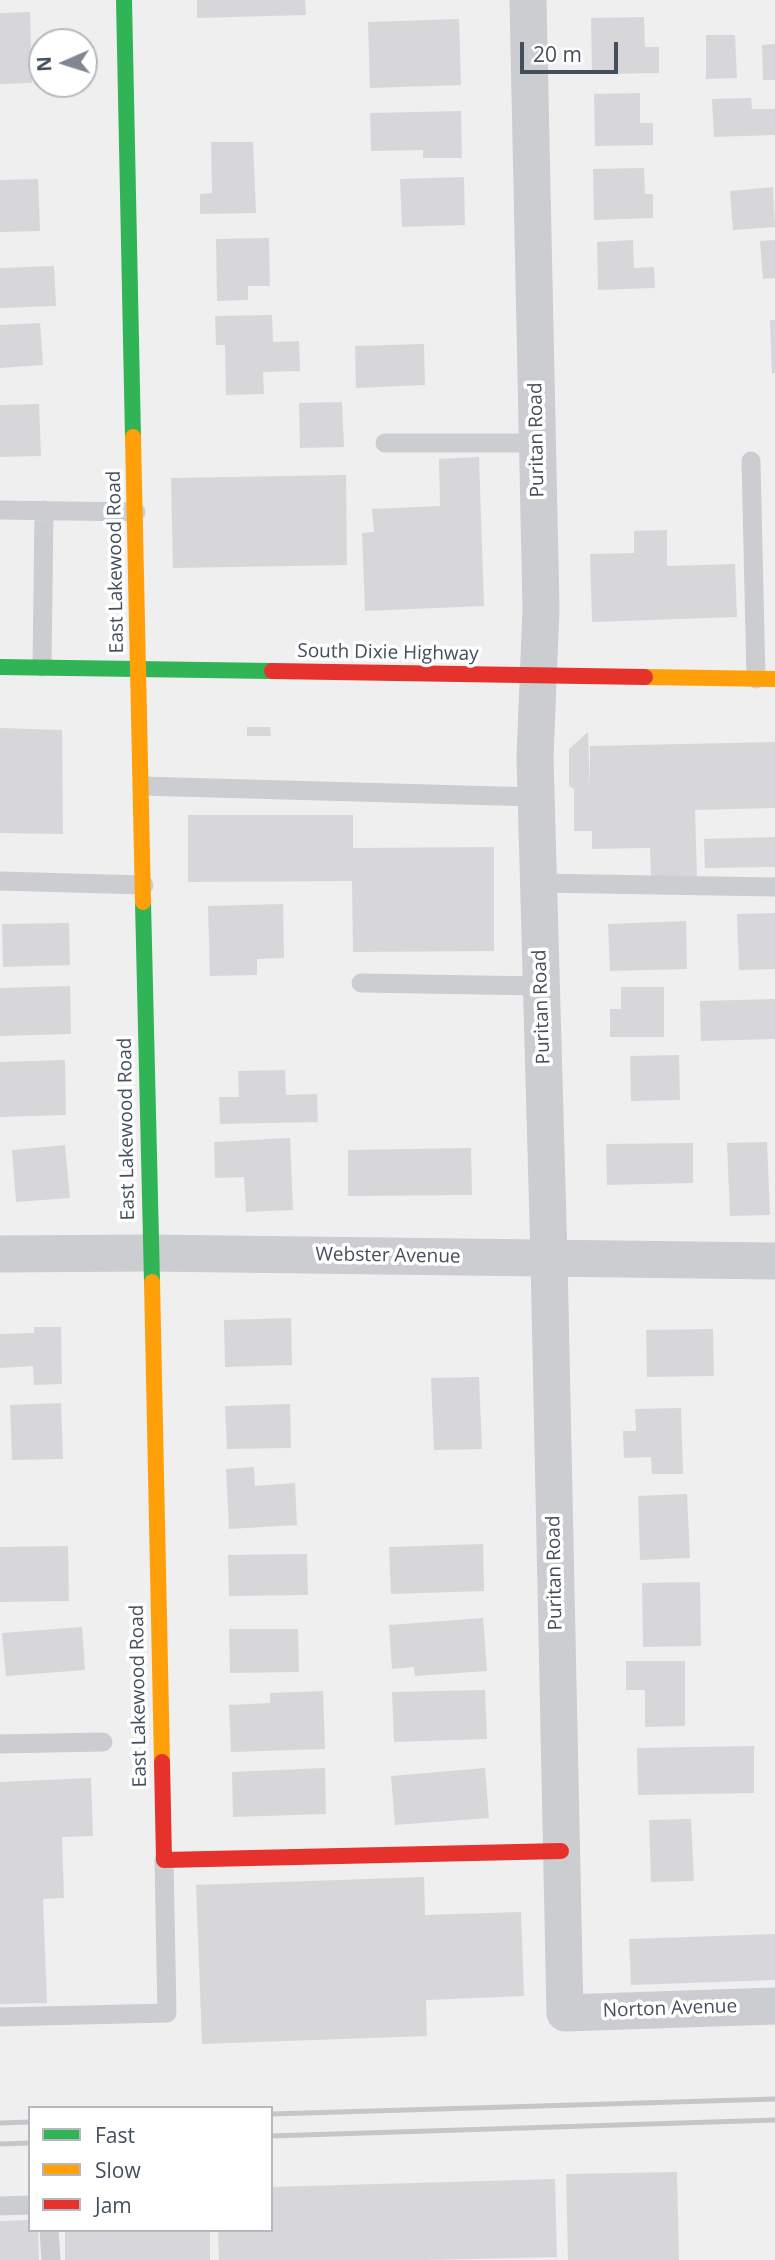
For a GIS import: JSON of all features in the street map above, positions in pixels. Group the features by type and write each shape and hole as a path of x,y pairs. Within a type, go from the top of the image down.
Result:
{"street":[{"name":"East Lakewood Road","path":"124,0 164,1860"},
{"name":"Puritan Road","path":"528,0 541,609 535,757 565,2013"},
{"name":"South Dixie Highway","path":"0,667 766,679"},
{"name":"Webster Avenue","path":"0,1254 150,1253 775,1261"},
{"path":"164,1860 561,1850"},
{"name":"Norton Avenue","path":"565,2013 775,2006"}],"lane":[{"path":"385,443 538,443"},
{"path":"751,461 766,679"},
{"path":"0,510 136,512"},
{"path":"42,667 44,510"},
{"path":"142,786 536,797"},
{"path":"0,881 144,885"},
{"path":"538,883 775,887"},
{"path":"361,983 541,986"},
{"path":"0,1744 103,1742"},
{"path":"0,2017 167,2013 164,1860"},
{"path":"0,2206 28,2205"},
{"path":"49,2232 51,2260"}],"building":[{"path":"197,0 305,0 306,15 197,18"},
{"path":"30,12 28,83 0,84 0,13"},
{"path":"644,17 645,47 659,47 659,73 592,74 591,18"},
{"path":"459,19 461,85 370,88 368,22"},
{"path":"706,35 735,35 737,78 706,79"},
{"path":"775,44 775,80 763,80 762,45"},
{"path":"640,93 640,123 653,123 653,145 595,146 594,94"},
{"path":"751,98 752,109 775,109 775,135 714,137 712,99"},
{"path":"461,111 462,158 423,158 423,150 371,151 370,113"},
{"path":"211,142 253,142 256,213 200,214 200,194 212,193"},
{"path":"644,168 645,194 653,194 653,218 594,220 593,169"},
{"path":"464,177 465,225 402,227 400,179"},
{"path":"38,179 40,231 0,232 0,180"},
{"path":"773,187 775,227 733,230 730,191"},
{"path":"269,238 270,286 248,286 248,300 217,301 216,239"},
{"path":"633,240 634,268 654,267 655,288 598,290 597,242"},
{"path":"775,240 775,278 763,279 760,241"},
{"path":"54,266 56,306 0,308 0,268"},
{"path":"272,315 273,342 299,341 300,371 263,372 264,394 226,395 225,345 216,345 215,316"},
{"path":"770,320 775,320 775,373 772,374"},
{"path":"40,323 43,365 0,368 0,325"},
{"path":"424,344 425,385 356,388 355,346"},
{"path":"342,402 344,447 300,448 299,403"},
{"path":"39,404 41,456 0,457 0,405"},
{"path":"479,457 484,606 365,611 362,533 374,532 372,509 440,506 439,459"},
{"path":"346,475 347,565 173,568 171,478"},
{"path":"667,530 667,566 735,564 737,617 592,622 590,554 634,553 634,531"},
{"path":"247,727 270,727 271,736 247,736"},
{"path":"0,728 62,730 63,834 0,833"},
{"path":"588,732 590,788 590,746 775,742 775,808 695,810 697,876 651,877 650,848 592,849 592,831 574,831 574,789 569,786 569,749"},
{"path":"188,815 353,815 353,848 494,847 494,951 353,952 352,881 188,882"},
{"path":"775,837 775,867 705,868 704,839"},
{"path":"283,904 284,958 257,959 257,975 210,976 208,906"},
{"path":"775,913 775,969 739,970 737,914"},
{"path":"686,921 687,969 610,971 608,924"},
{"path":"69,923 70,965 3,967 2,924"},
{"path":"70,986 71,1034 0,1036 0,988"},
{"path":"621,987 664,987 664,1037 610,1037 610,1009 621,1009"},
{"path":"775,999 775,1039 701,1041 700,1001"},
{"path":"679,1055 680,1100 631,1101 630,1056"},
{"path":"65,1060 66,1115 0,1117 0,1062"},
{"path":"285,1070 286,1095 317,1094 318,1122 220,1124 219,1097 239,1097 238,1071"},
{"path":"290,1138 293,1210 246,1212 244,1177 215,1178 214,1142"},
{"path":"767,1142 770,1215 730,1216 727,1143"},
{"path":"693,1143 693,1183 607,1185 606,1144"},
{"path":"65,1145 70,1198 16,1202 12,1150"},
{"path":"471,1148 472,1195 348,1196 348,1150"},
{"path":"291,1318 292,1365 225,1367 224,1320"},
{"path":"34,1327 61,1327 62,1384 34,1385 33,1366 0,1368 0,1334 34,1333"},
{"path":"713,1329 714,1376 647,1377 646,1330"},
{"path":"479,1377 482,1449 434,1450 431,1378"},
{"path":"61,1403 63,1459 12,1460 10,1405"},
{"path":"290,1404 291,1448 227,1449 225,1406"},
{"path":"681,1408 683,1474 652,1474 651,1457 624,1458 623,1431 636,1431 635,1409"},
{"path":"254,1467 255,1486 295,1483 297,1525 229,1529 226,1469"},
{"path":"687,1494 690,1558 640,1560 638,1496"},
{"path":"483,1544 484,1591 391,1594 389,1547"},
{"path":"68,1546 69,1601 0,1602 0,1547"},
{"path":"307,1554 308,1595 229,1596 228,1555"},
{"path":"700,1582 701,1646 643,1647 642,1583"},
{"path":"483,1618 487,1671 415,1676 414,1667 392,1669 389,1625"},
{"path":"82,1627 85,1670 6,1676 2,1633"},
{"path":"229,1629 298,1629 299,1672 230,1673"},
{"path":"626,1661 685,1661 685,1726 645,1727 645,1690 626,1690"},
{"path":"485,1690 487,1739 394,1742 392,1692"},
{"path":"323,1691 325,1749 231,1752 229,1705 270,1703 270,1693"},
{"path":"754,1746 754,1793 638,1795 637,1748"},
{"path":"325,1768 326,1814 233,1817 232,1772"},
{"path":"485,1768 489,1818 395,1825 391,1776"},
{"path":"91,1778 93,1836 62,1837 64,1898 43,1899 47,2003 0,2004 0,1782"},
{"path":"691,1819 694,1881 651,1882 649,1820"},
{"path":"424,1877 425,1915 521,1912 524,1996 426,2000 427,2036 202,2044 196,1885"},
{"path":"775,1934 775,1980 631,1985 629,1939"},
{"path":"677,2172 679,2260 568,2260 566,2174"},
{"path":"555,2179 557,2257 219,2260 218,2232 273,2232 273,2187"},
{"path":"28,2220 28,2232 38,2232 39,2260 0,2260 0,2221"},
{"path":"65,2232 210,2232 210,2260 65,2260"}],"railway":[{"path":"273,2114 775,2099"},
{"path":"273,2136 775,2120"},
{"path":"0,2123 28,2122"},
{"path":"0,2144 28,2143"}],"traffic: fast":[{"path":"124,0 133,437"},
{"path":"0,667 272,671"},
{"path":"143,902 152,1282"}],"traffic: slow":[{"path":"133,437 143,902"},
{"path":"645,677 775,679"},
{"path":"152,1282 162,1762"}],"traffic: jam":[{"path":"272,671 645,677"},
{"path":"162,1762 164,1860 561,1851"}]}
